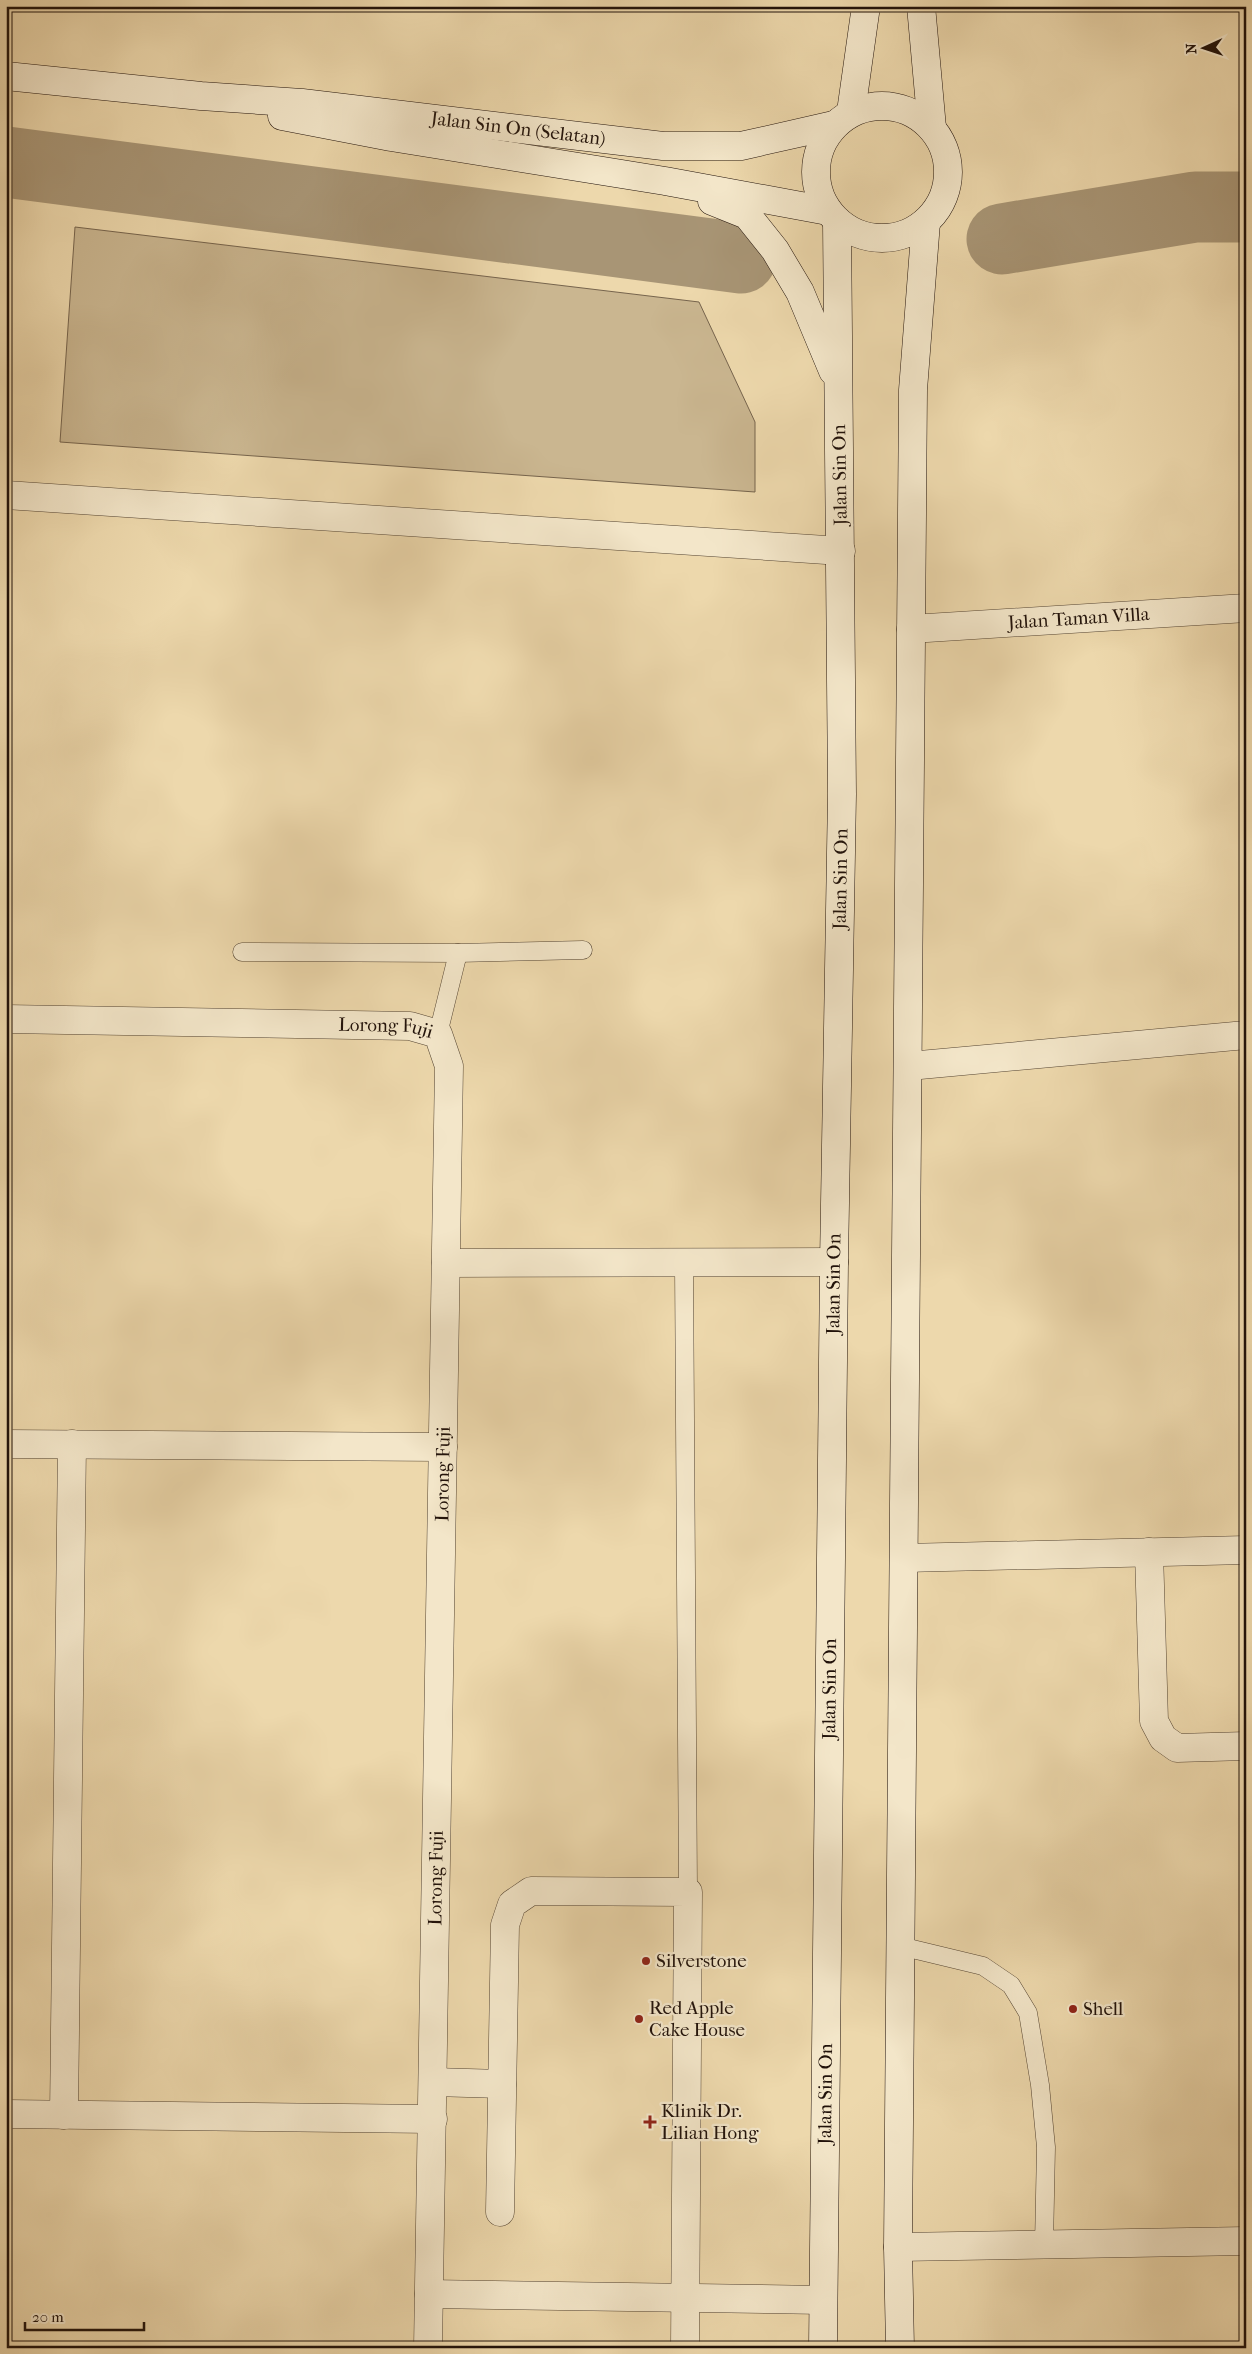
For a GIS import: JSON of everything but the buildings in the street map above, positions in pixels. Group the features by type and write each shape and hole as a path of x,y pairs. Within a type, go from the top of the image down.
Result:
{"street":[{"path":"843,118 866,6"},
{"path":"920,6 932,128"},
{"name":"Jalan Sin On (Selatan)","path":"6,76 201,96 302,102 663,146 741,146 843,118"},
{"name":"Jalan Sin On (Selatan)","path":"201,96 298,120 391,138 665,181 833,216"},
{"path":"873,106 895,106 915,114 932,128 943,146 948,166 944,193 939,205 926,222 910,233 891,238 872,238 853,232 833,216 820,195 815,176 817,158 823,140 843,118 873,106"},
{"path":"665,181 747,215 775,250 800,292 839,384"},
{"name":"Jalan Sin On","path":"823,2348 834,1262 842,794 839,384 833,216"},
{"path":"900,2348 898,2247 900,1946 914,390 926,222"},
{"path":"6,495 841,551"},
{"name":"Jalan Taman Villa","path":"912,629 1246,608"},
{"name":"Lorong Fuji","path":"6,1019 410,1026 438,1034 449,1066 428,2348"},
{"path":"909,1066 1246,1035"},
{"path":"446,1263 834,1262"},
{"path":"6,1444 444,1447"},
{"path":"64,2115 72,1444"},
{"path":"904,1558 1246,1550"},
{"path":"1149,1552 1154,1721 1163,1738 1178,1748 1246,1746"},
{"path":"500,2212 505,1925 512,1904 531,1891 688,1892 685,2348"},
{"path":"433,2082 502,2084"},
{"path":"6,2114 433,2119"},
{"path":"898,2247 1246,2241"},
{"path":"429,2294 823,2300"}],"lane":[{"path":"242,952 458,953 583,950"},
{"path":"438,1034 458,953"},
{"path":"684,1263 688,1892"},
{"path":"900,1946 984,1966 1012,1984 1028,2013 1040,2086 1046,2147 1044,2244"}],"shaded area":[{"path":"75,227 699,302 755,422 755,492 60,442"}],"waterway":[{"path":"6,162 741,258"},
{"path":"1002,239 1195,207 1246,207"}],"place":[{"name":"Silverstone","path":"646,1961"},
{"name":"Shell","path":"1073,2009"},
{"name":"Red Apple Cake House","path":"639,2019"},
{"name":"Klinik Dr. Lilian Hong","path":"650,2122"}]}
